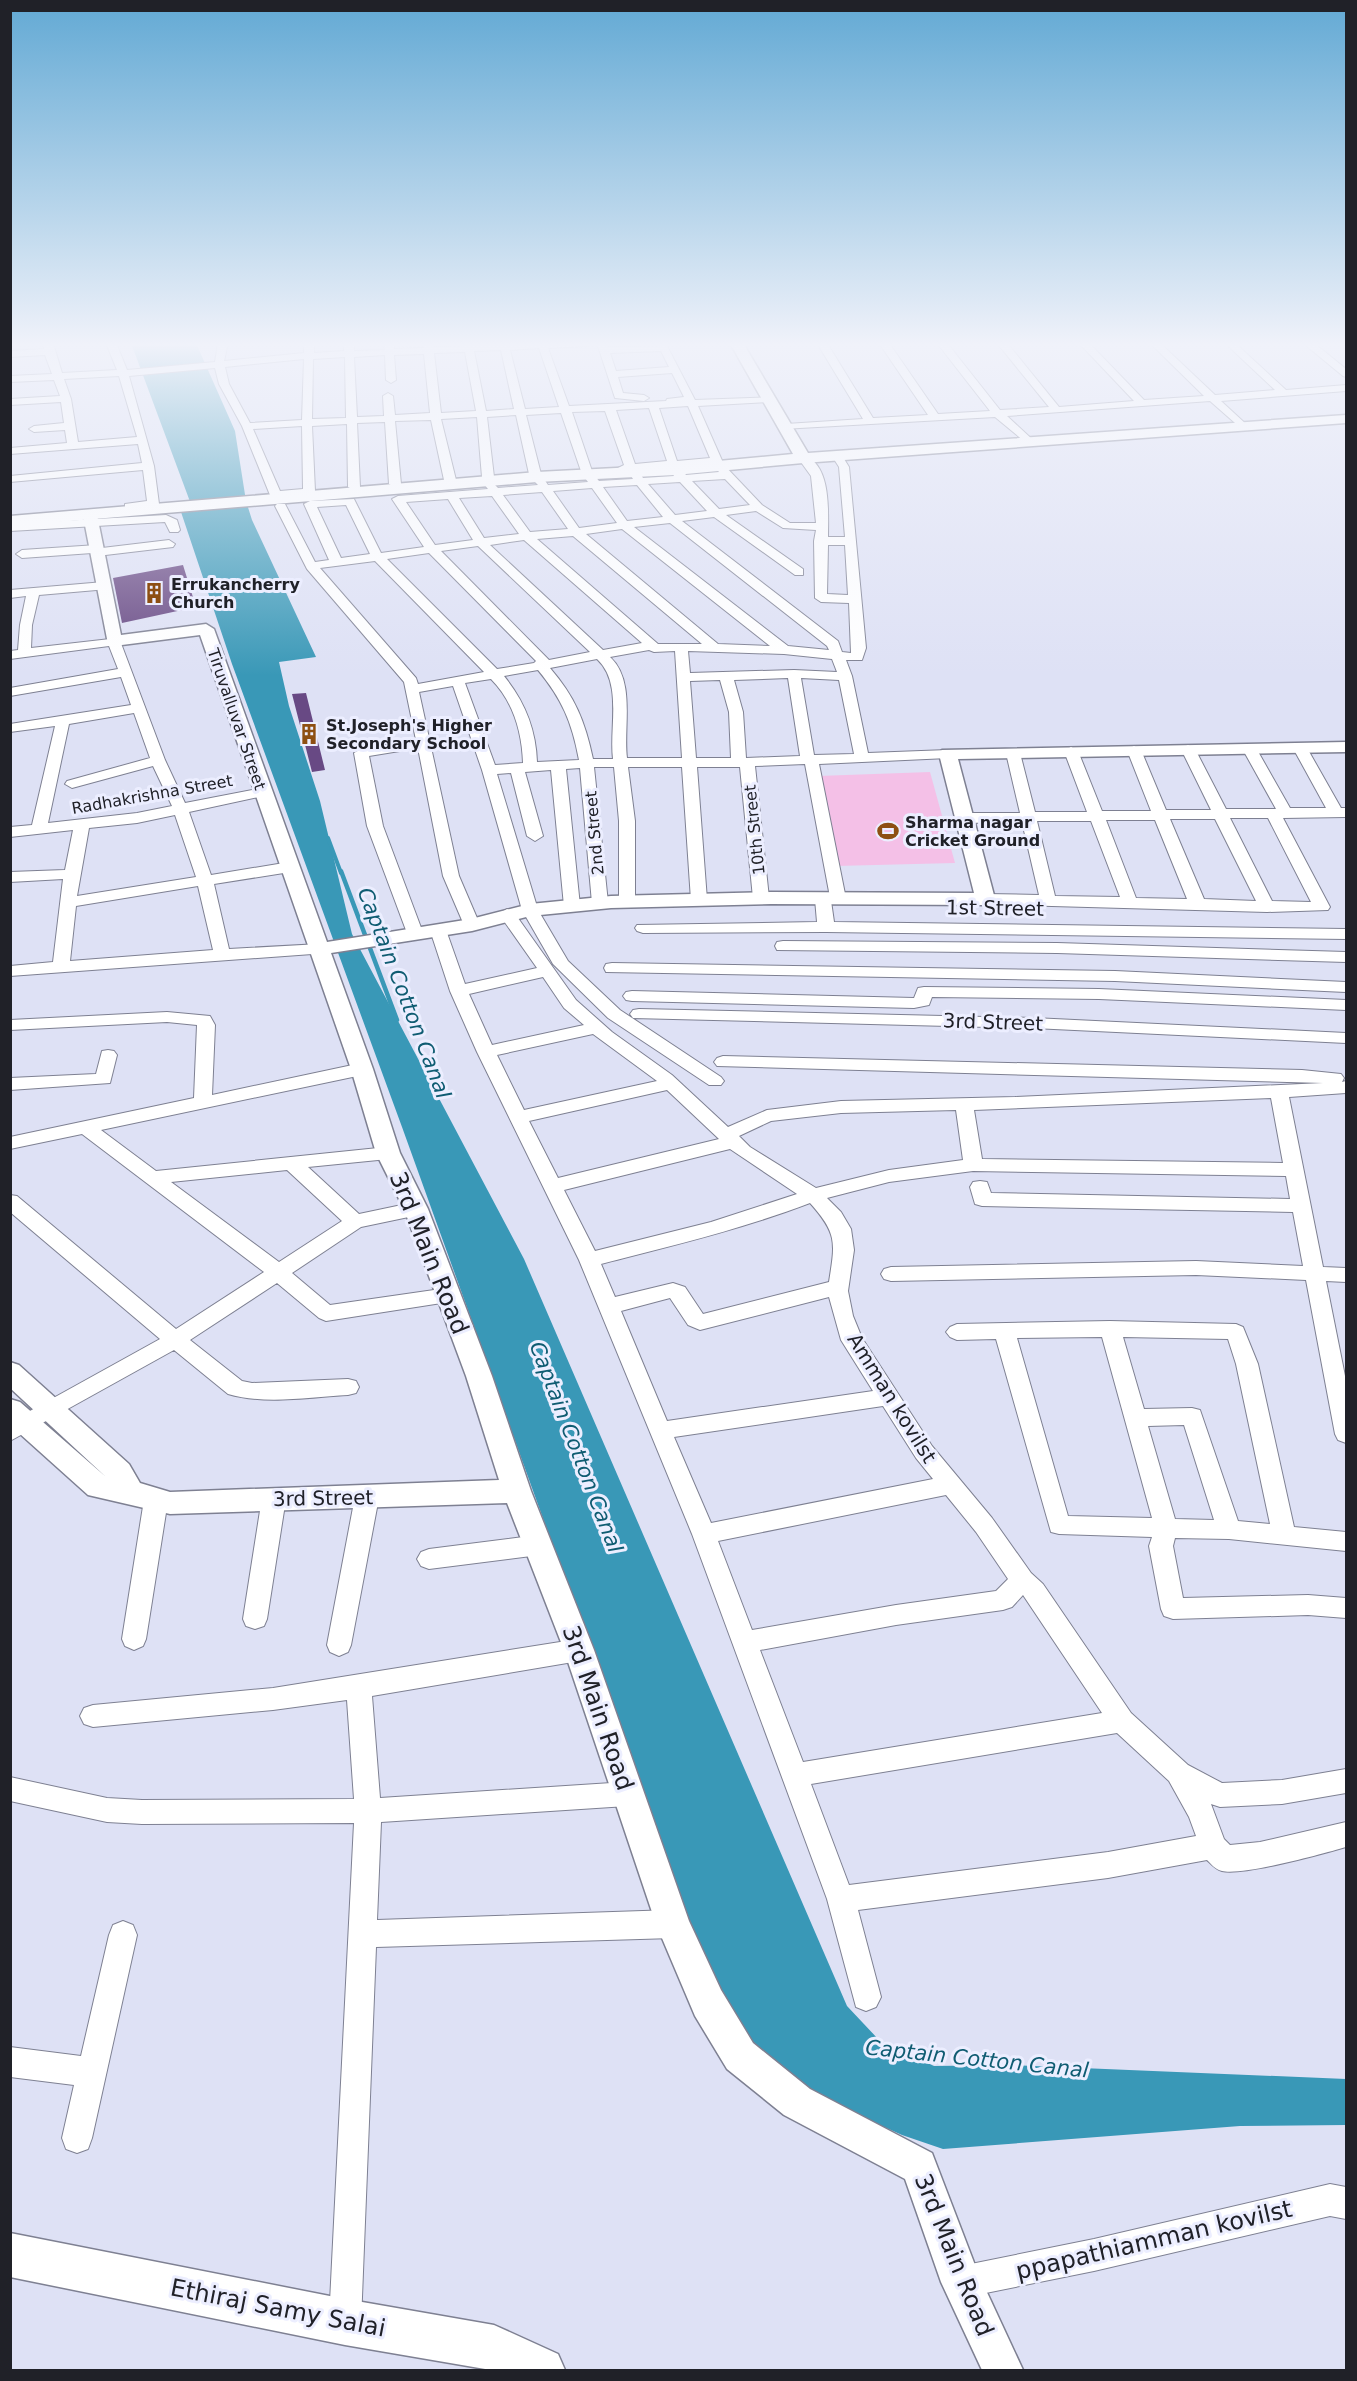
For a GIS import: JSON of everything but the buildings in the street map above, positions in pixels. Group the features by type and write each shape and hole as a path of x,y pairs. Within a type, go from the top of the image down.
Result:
{"main road":[{"path":"800,454 802,458"},
{"path":"19,535 91,520 171,509 482,482 678,471 863,454"},
{"name":"Ethiraj Samy Salai","path":"10,2256 345,2322 542,2370"}],"street":[{"path":"10,516 153,504 146,454"},
{"path":"259,454 311,566 412,685 416,714 451,876 472,925"},
{"path":"308,454 309,492"},
{"path":"353,454 354,488"},
{"path":"393,454 395,484"},
{"path":"444,454 450,480"},
{"path":"482,454 482,482 527,536 654,648 784,650 857,657 859,648 844,467 837,456"},
{"path":"532,454 539,480 576,532 715,648"},
{"path":"582,454 590,477 624,525 735,609 784,650"},
{"path":"627,454 635,474 671,519 833,644 845,676 862,758"},
{"path":"672,454 678,471 716,513 799,572"},
{"path":"715,454 721,467 758,507 787,526 821,527"},
{"path":"802,458 809,462 817,475 821,527 821,598 855,599"},
{"path":"10,479 149,466"},
{"path":"279,500 309,492 395,484 450,480 482,482"},
{"path":"482,482 451,495 480,542 600,653 610,664 616,680 620,702 619,764 626,812 627,902"},
{"name":"2nd Street","path":"451,495 398,499 431,548 542,664 572,708 593,803 600,903"},
{"path":"336,561 310,504 350,501 377,556 500,680 516,701 524,717 530,746 524,768 535,837"},
{"path":"311,566 431,548 576,532 758,507"},
{"path":"174,530 171,520 166,518 91,520 114,641 158,760 181,810 205,880 222,954"},
{"path":"19,568 19,535 97,550 169,544"},
{"path":"820,541 851,541"},
{"path":"10,594 104,586"},
{"path":"33,593 17,654 114,641"},
{"path":"10,625 26,625"},
{"name":"Tiruvalluvar Street","path":"114,641 206,629 291,867 326,948"},
{"path":"412,685 442,685 542,664 652,645"},
{"path":"681,647 699,900"},
{"path":"10,692 126,672"},
{"path":"683,676 794,674 845,676"},
{"path":"794,674 807,757 811,759 831,899 826,927"},
{"name":"10th Street","path":"726,676 736,712 761,898"},
{"path":"458,682 489,770 530,910 561,964 588,992 635,1030 715,1081"},
{"path":"10,728 140,708"},
{"path":"39,829 63,721"},
{"path":"415,933 375,826 361,753 424,743"},
{"path":"489,770 586,764 743,763 948,754 1347,747"},
{"path":"10,971 326,948 472,925 507,914 530,910 600,903 761,898 985,899 1322,907 1249,748"},
{"path":"1300,748 1341,812"},
{"path":"1188,749 1267,907"},
{"path":"1134,750 1198,905"},
{"path":"1071,751 1130,902"},
{"path":"1012,753 1048,900"},
{"path":"948,754 985,899"},
{"path":"72,784 158,760"},
{"path":"558,766 572,906"},
{"name":"Radhakrishna Street","path":"10,832 82,825 181,810 263,792"},
{"path":"963,818 1341,812"},
{"path":"61,967 72,874 82,825"},
{"path":"69,902 291,867"},
{"path":"10,877 72,874"},
{"name":"Amman kovilst","path":"507,914 570,1004 596,1028 671,1084 730,1139 813,1195 834,1217 841,1229 844,1250 839,1287 843,1316 852,1340 924,1452 984,1525 1022,1580 1034,1591 1122,1721 1179,1773 1220,1795 1282,1792 1347,1781"},
{"name":"1st Street","path":"643,928 826,927 1347,934"},
{"path":"438,930 459,991 486,1052 589,1260 704,1534 841,1899 866,1997"},
{"path":"783,946 1057,948 1347,957"},
{"name":"3rd Main Road","path":"326,948 388,1153 416,1209 517,1491 579,1650 673,1924 708,2002 740,2056 797,2102 919,2166 961,2282 1003,2370"},
{"path":"612,968 1115,976 1347,987"},
{"path":"459,991 548,971"},
{"path":"632,996 914,1004 923,1001 924,992 1005,991 1347,1005"},
{"name":"3rd Street","path":"639,1014 1021,1023 1347,1038"},
{"path":"10,1025 167,1017 200,1018 206,1025 203,1102"},
{"path":"486,1052 596,1028"},
{"path":"10,1084 104,1079 108,1055"},
{"path":"723,1062 1347,1079"},
{"path":"10,1143 362,1069"},
{"path":"518,1117 671,1084"},
{"path":"552,1186 730,1139 767,1116 841,1107 1279,1092 1347,1087"},
{"path":"1279,1092 1347,1434"},
{"path":"964,1104 973,1165"},
{"path":"85,1127 279,1273 326,1313 448,1295"},
{"path":"155,1178 388,1153"},
{"path":"291,1162 355,1222"},
{"path":"589,1260 757,1216 813,1195 889,1176 973,1165 1294,1170"},
{"path":"980,1187 982,1199 1302,1206"},
{"path":"10,1201 175,1340 241,1390 348,1387"},
{"path":"15,1422 50,1408 175,1340 355,1222 416,1209"},
{"path":"891,1274 1196,1268 1347,1275"},
{"path":"609,1306 673,1290 680,1293 693,1317 700,1322 839,1287"},
{"path":"1110,1329 1166,1528 1161,1546 1173,1609 1308,1605 1347,1608"},
{"path":"957,1332 1110,1329 1236,1332 1247,1364 1284,1536"},
{"path":"1005,1332 1059,1525 1229,1530 1347,1541"},
{"path":"10,1372 143,1496 134,1639"},
{"path":"661,1430 890,1397"},
{"path":"1136,1418 1192,1416 1229,1530"},
{"name":"3rd Street","path":"15,1422 98,1487 170,1503 517,1491"},
{"path":"704,1534 950,1485"},
{"path":"339,1645 366,1497"},
{"path":"255,1620 274,1498"},
{"path":"429,1559 538,1545"},
{"path":"745,1642 896,1615 1003,1600 1022,1580"},
{"path":"93,1716 273,1699 579,1650"},
{"path":"345,2322 368,1811 359,1687"},
{"path":"795,1775 1122,1721"},
{"path":"1179,1773 1201,1812 1213,1846 1224,1859 1260,1855 1347,1835"},
{"path":"10,1789 107,1810 142,1812 368,1811 627,1794"},
{"path":"841,1899 1108,1865 1213,1846"},
{"path":"361,1934 673,1924"},
{"path":"77,2138 123,1935"},
{"path":"10,2062 92,2072"},
{"name":"ppapathiamman kovilst","path":"961,2282 1094,2255 1330,2200 1347,2203"}],"shaded area":[{"name":"Sharma nagar Cricket Ground","path":"930,772 955,863 836,866 818,776"}],"water":[{"path":"172,454 239,454 246,501 252,520 316,657 279,662 289,706 320,801 352,934 524,1259 847,2006 879,2040 934,2066 1013,2065 1346,2079 1346,2125 1240,2126 943,2149 902,2135 824,2100 766,2062 715,1996 402,1127 232,664 180,509 192,507"}],"waterway":[{"name":"Captain Cotton Canal","path":"328,838 341,873"},
{"name":"Captain Cotton Canal","path":"341,871 397,1020"}],"place":[{"name":"Errukancherry Church","path":"154,593"},
{"name":"St.Joseph's Higher Secondary School","path":"309,734"},
{"name":"Sharma nagar Cricket Ground","path":"888,831"}]}
